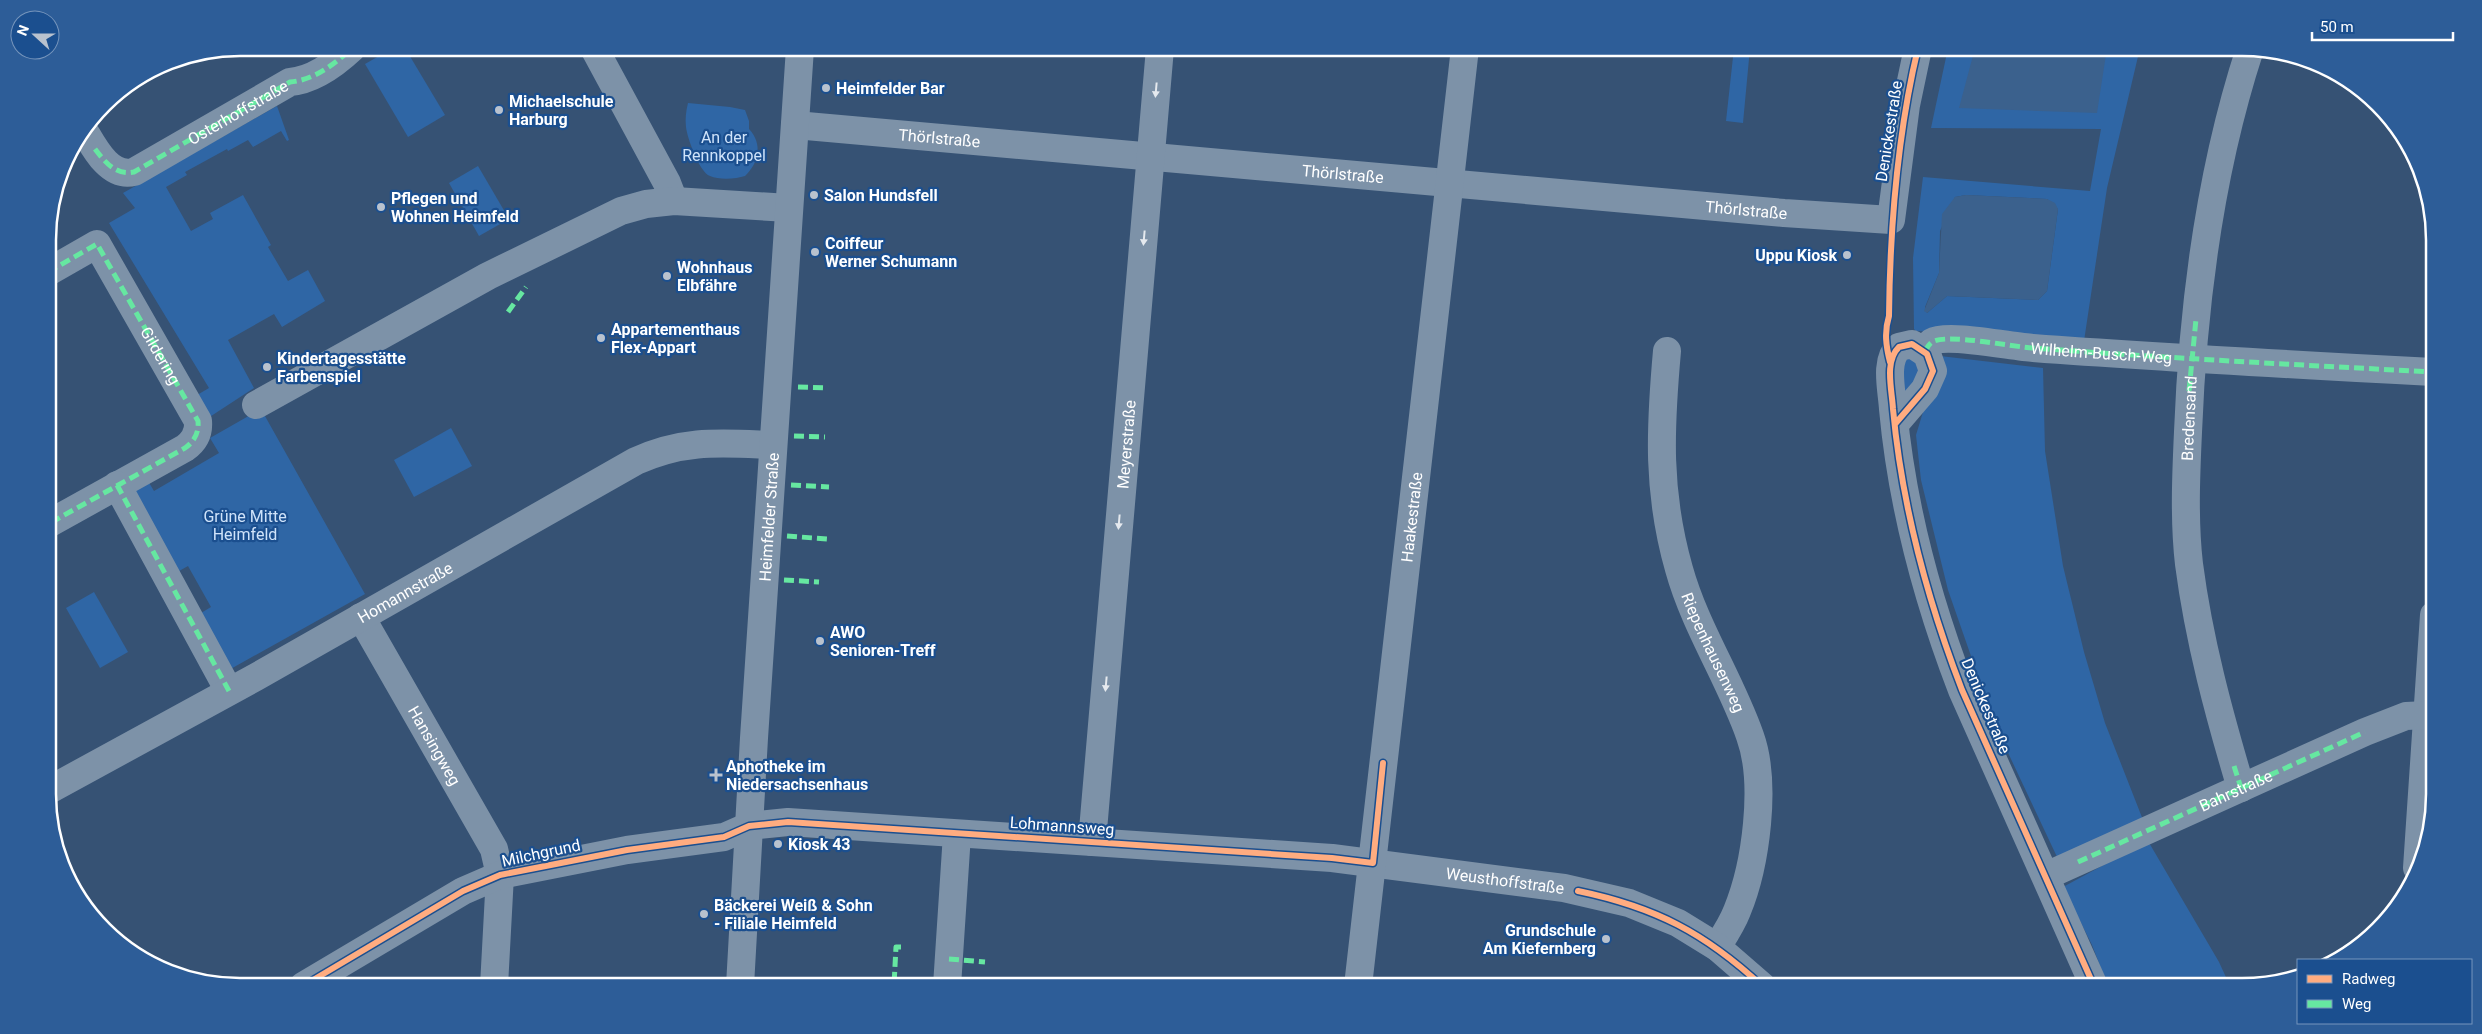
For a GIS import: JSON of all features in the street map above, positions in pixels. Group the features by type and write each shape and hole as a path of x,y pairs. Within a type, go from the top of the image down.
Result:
{"street":[{"name":"Osterhoffstraße","path":"88,137 102,158 119,172 134,172 290,82 306,81 345,56"},
{"path":"598,56 667,183 674,201"},
{"name":"Heimfelder Straße","path":"740,978 773,445 799,56"},
{"name":"Meyerstraße","path":"1092,842 1159,56"},
{"name":"Haakestraße","path":"1359,978 1464,56"},
{"name":"Denickestraße","path":"1892,220 1906,105 1916,56"},
{"name":"Bredensand","path":"2241,788 2204,655 2189,563 2187,451 2192,360 2210,216 2236,93 2248,57"},
{"name":"Thörlstraße","path":"795,125 1793,214 1892,220"},
{"path":"256,405 488,276 621,211 646,204 674,201 789,208"},
{"name":"Gildering","path":"56,267 97,244 198,421 197,432 189,445 56,520"},
{"name":"Wilhelm-Busch-Weg","path":"1925,351 1937,340 1960,339 2016,347 2192,360 2426,372"},
{"name":"Denickestraße","path":"1925,351 1916,345 1903,345 1896,350 1890,362 1901,481 1909,517 1947,650 1962,690 2091,978"},
{"name":"Riepenhausenweg","path":"1667,351 1661,406 1661,454 1672,542 1690,598 1751,738 1758,771 1757,810 1751,859 1737,912 1717,947"},
{"path":"1895,424 1930,380 1933,366 1925,351"},
{"name":"Homannstraße","path":"56,786 652,454 682,445 703,443 773,445"},
{"path":"117,485 229,691"},
{"name":"Hansingweg","path":"361,617 494,849 500,875 494,978"},
{"name":"Bahrstraße","path":"2046,876 2365,732 2406,716 2426,715"},
{"path":"2419,842 2426,730"},
{"name":"Lohmannsweg","path":"749,826 788,822 1332,858 1373,864"},
{"name":"Milchgrund","path":"316,978 463,891 500,875 626,850 724,837 749,826"},
{"path":"948,978 957,834"},
{"name":"Weusthoffstraße","path":"1373,864 1564,888 1654,912 1717,947 1753,978"}],"green space":[{"path":"379,56 410,56 445,115 408,137 365,64"},
{"path":"1733,56 1749,56 1743,123 1726,121"},
{"path":"1946,56 2138,56 2107,188 2084,341 1916,331 1914,329 1913,258 1923,177 2090,191 2101,129 1931,128","holes":["1966,195 2047,199 2058,209 2047,291 2038,300 1947,296 1927,313 1925,307 1939,273 1940,231 1955,197"]},
{"name":"An der Rennkoppel","path":"688,103 745,110 749,121 749,129 758,147 758,153 754,165 745,176 718,178 710,176 702,168 694,154 687,132"},
{"path":"277,106 289,140 287,141 281,131 253,147 248,140 185,172 187,175 166,187 191,231 213,219 210,213 243,195 271,245 268,247 288,281 308,270 325,301 282,327 274,314 228,340 254,388 205,420 192,398 209,388 109,223 135,208 123,193"},
{"path":"478,166 509,219 479,236 449,183"},
{"path":"1940,356 2043,368 2045,451 2063,566 2084,652 2105,723 2145,825 2058,859 1995,725 1948,590 1921,480 1916,435"},
{"path":"1908,357 1924,362 1906,399 1899,369"},
{"name":"Grüne Mitte Heimfeld","path":"261,409 365,594 227,671 196,616 211,607 188,566 172,575 124,489 145,476 154,491 219,453 210,438"},
{"path":"451,428 472,466 414,497 394,460"},
{"path":"94,592 128,652 100,668 66,608"},
{"path":"2148,841 2219,962 2226,978 2105,978 2092,945 2063,887"}],"shaded area":[{"path":"1973,56 2106,56 2097,113 1959,108"},
{"path":"1966,195 2047,199 2055,203 2058,209 2047,291 2038,300 1947,296 1927,313 1924,311 1939,273 1942,214 1955,197"}],"marked path":[{"path":"95,149 116,170 128,173 134,172 290,82 316,75 343,56"},
{"path":"56,267 97,244 198,421 197,433 185,448 56,520"},
{"path":"508,312 526,287"},
{"path":"2189,391 2196,319"},
{"path":"1925,351 1932,342 1951,339 2083,352 2426,372"},
{"path":"798,387 828,388"},
{"path":"794,436 825,437"},
{"path":"117,485 229,691"},
{"path":"791,485 829,487"},
{"path":"787,536 827,539"},
{"path":"784,580 819,582"},
{"path":"2078,862 2365,732"},
{"path":"2234,766 2241,788"},
{"path":"894,978 896,947 901,947"},
{"path":"949,959 985,962"}],"cycle path":[{"path":"1890,362 1886,333 1889,316 1893,215 1900,148 1916,56"},
{"path":"1895,424 1925,389 1933,371 1927,354 1912,344 1899,347 1894,353 1890,368 1891,385 1897,445 1903,481 1927,587 1962,690 2090,978"},
{"path":"316,978 463,891 500,875 627,850 724,837 749,826 788,822 1332,858 1373,863 1383,763"},
{"path":"1578,891 1631,905 1678,925 1720,951 1753,978"}],"place":[{"name":"Heimfelder Bar","path":"826,88"},
{"name":"Michaelschule Harburg","path":"499,110"},
{"name":"Salon Hundsfell","path":"814,195"},
{"name":"Pflegen und Wohnen Heimfeld","path":"381,207"},
{"name":"Coiffeur Werner Schumann","path":"815,252"},
{"name":"Uppu Kiosk","path":"1847,255"},
{"name":"Wohnhaus Elbfähre","path":"667,276"},
{"name":"Appartementhaus Flex-Appart","path":"601,338"},
{"name":"Kindertagesstätte Farbenspiel","path":"267,367"},
{"name":"AWO Senioren-Treff","path":"820,641"},
{"name":"Aphotheke im Niedersachsenhaus","path":"716,775"},
{"name":"Kiosk 43","path":"778,844"},
{"name":"Bäckerei Weiß & Sohn - Filiale Heimfeld","path":"704,914"},
{"name":"Grundschule Am Kiefernberg","path":"1606,939"}]}
